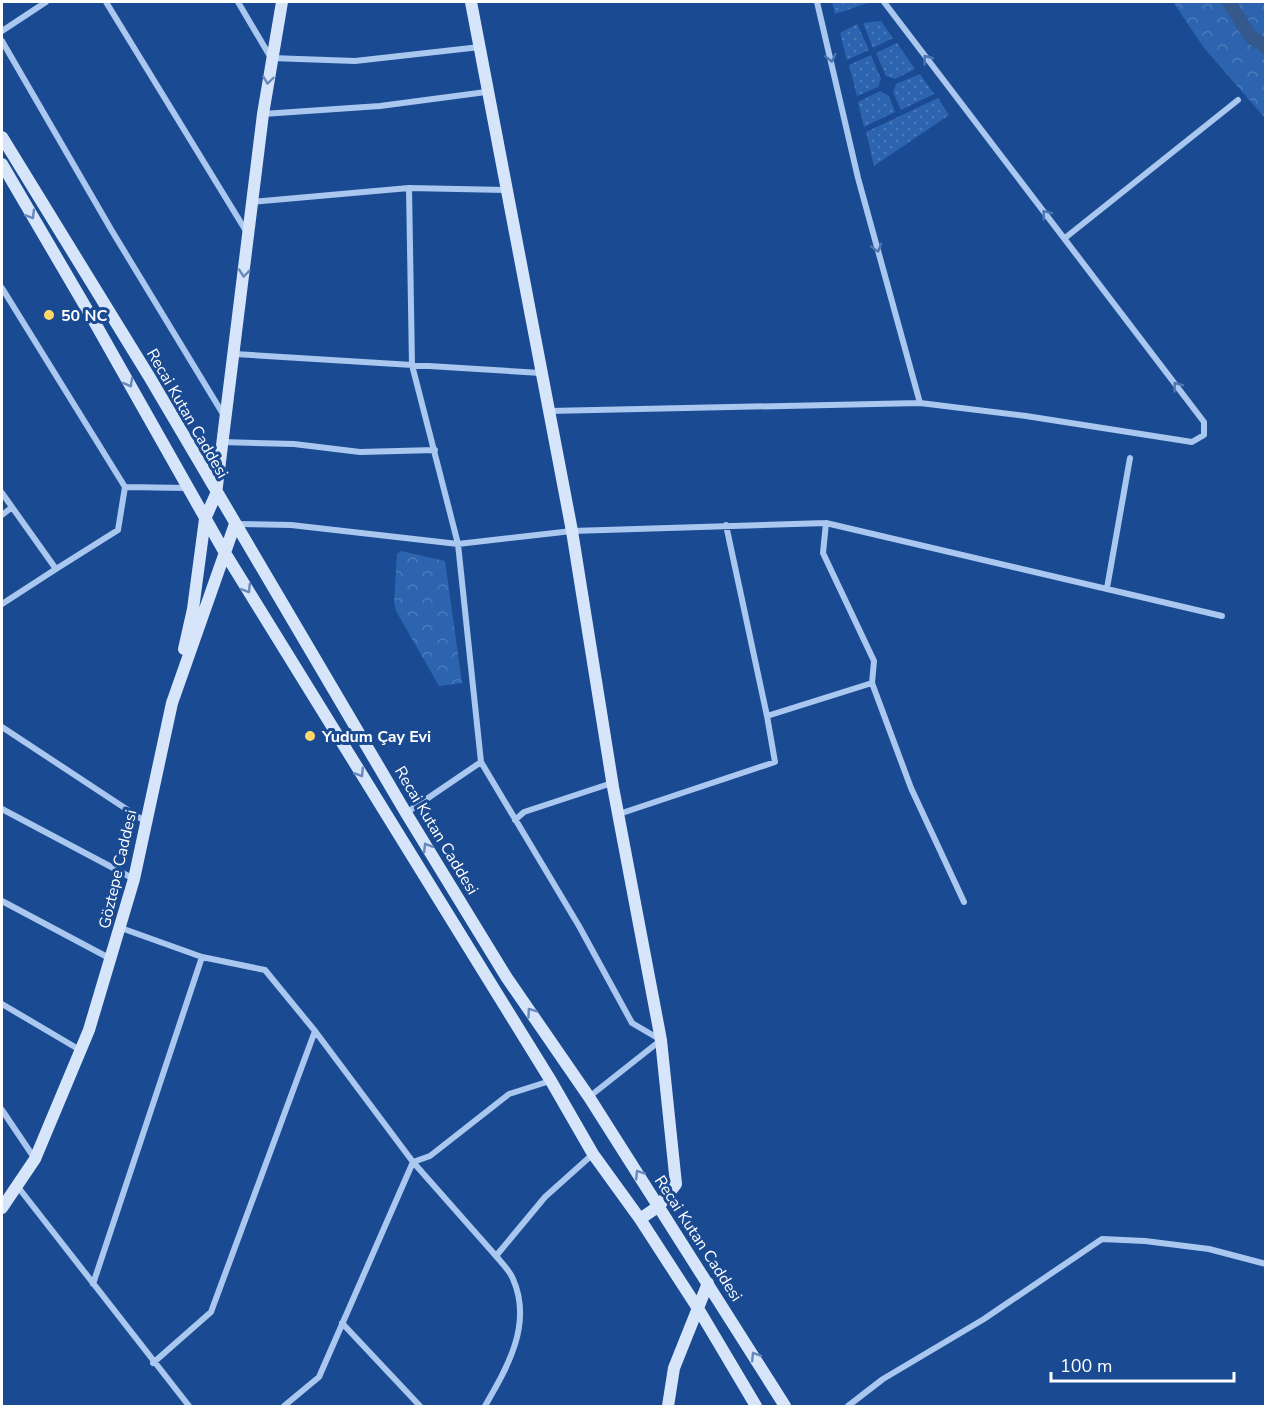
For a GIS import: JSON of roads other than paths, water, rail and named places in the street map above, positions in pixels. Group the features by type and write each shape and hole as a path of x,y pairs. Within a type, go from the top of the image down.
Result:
{"main road":[{"path":"172,703 193,609 205,519 216,494 263,114 282,2"},
{"path":"471,2 486,92 572,531 612,783 661,1040 676,1184 659,1206 640,1219"},
{"name":"Recai Kutan Caddesi","path":"2,137 150,378 216,494 342,699 406,813 507,978 589,1097 785,1407"},
{"path":"2,164 5,178 95,322 225,553 551,1081 593,1154 640,1219 699,1310 756,1407"},
{"name":"Göztepe Caddesi","path":"2,1208 35,1159 81,1051 112,960 134,879 172,703 235,524"},
{"path":"668,1407 674,1368 708,1283"}],"street":[{"path":"2,31 46,2"},
{"path":"106,2 248,234"},
{"path":"238,2 271,58 355,61 480,47"},
{"path":"817,2 858,178 920,404"},
{"path":"548,411 920,404 1026,416 1192,442 1204,435 1204,422 1065,238 973,122 884,2"},
{"path":"2,41 118,242 226,418"},
{"path":"263,114 380,106 486,92"},
{"path":"1065,238 1238,100"},
{"path":"252,202 409,189 507,190"},
{"path":"409,189 412,365 458,544 481,762 579,926 632,1023 661,1040 589,1097"},
{"path":"2,288 125,487 118,530 2,604"},
{"path":"235,354 541,373"},
{"path":"222,442 294,444 360,452 435,450"},
{"path":"1107,588 1130,458"},
{"path":"125,487 187,488"},
{"path":"2,493 56,569"},
{"path":"2,515 11,508"},
{"path":"235,524 291,525 458,544 572,531 826,523 1222,616"},
{"path":"826,523 823,554 874,661 872,683 911,788 964,902"},
{"path":"618,814 775,762 726,525"},
{"path":"767,716 872,683"},
{"path":"2,727 146,822"},
{"path":"406,813 481,762"},
{"path":"515,820 524,812 612,783"},
{"path":"2,809 134,879"},
{"path":"2,901 112,960"},
{"path":"121,928 202,957 265,970 315,1031 413,1162 513,1278 521,1317 517,1342 485,1407"},
{"path":"93,1284 202,957"},
{"path":"2,1004 81,1051"},
{"path":"153,1363 212,1312 315,1031"},
{"path":"284,1407 319,1377 413,1162 430,1156 509,1094 551,1081"},
{"path":"2,1110 35,1159"},
{"path":"496,1256 545,1197 593,1154"},
{"path":"18,1187 189,1407"},
{"path":"848,1407 883,1379 984,1319 1102,1239 1145,1241 1209,1249 1266,1264"},
{"path":"342,1323 420,1407"}],"waterway":[{"path":"1229,2 1250,36 1266,47"}],"place":[{"name":"50 NC","path":"49,315"},
{"name":"Yudum Çay Evi","path":"310,736"}]}
